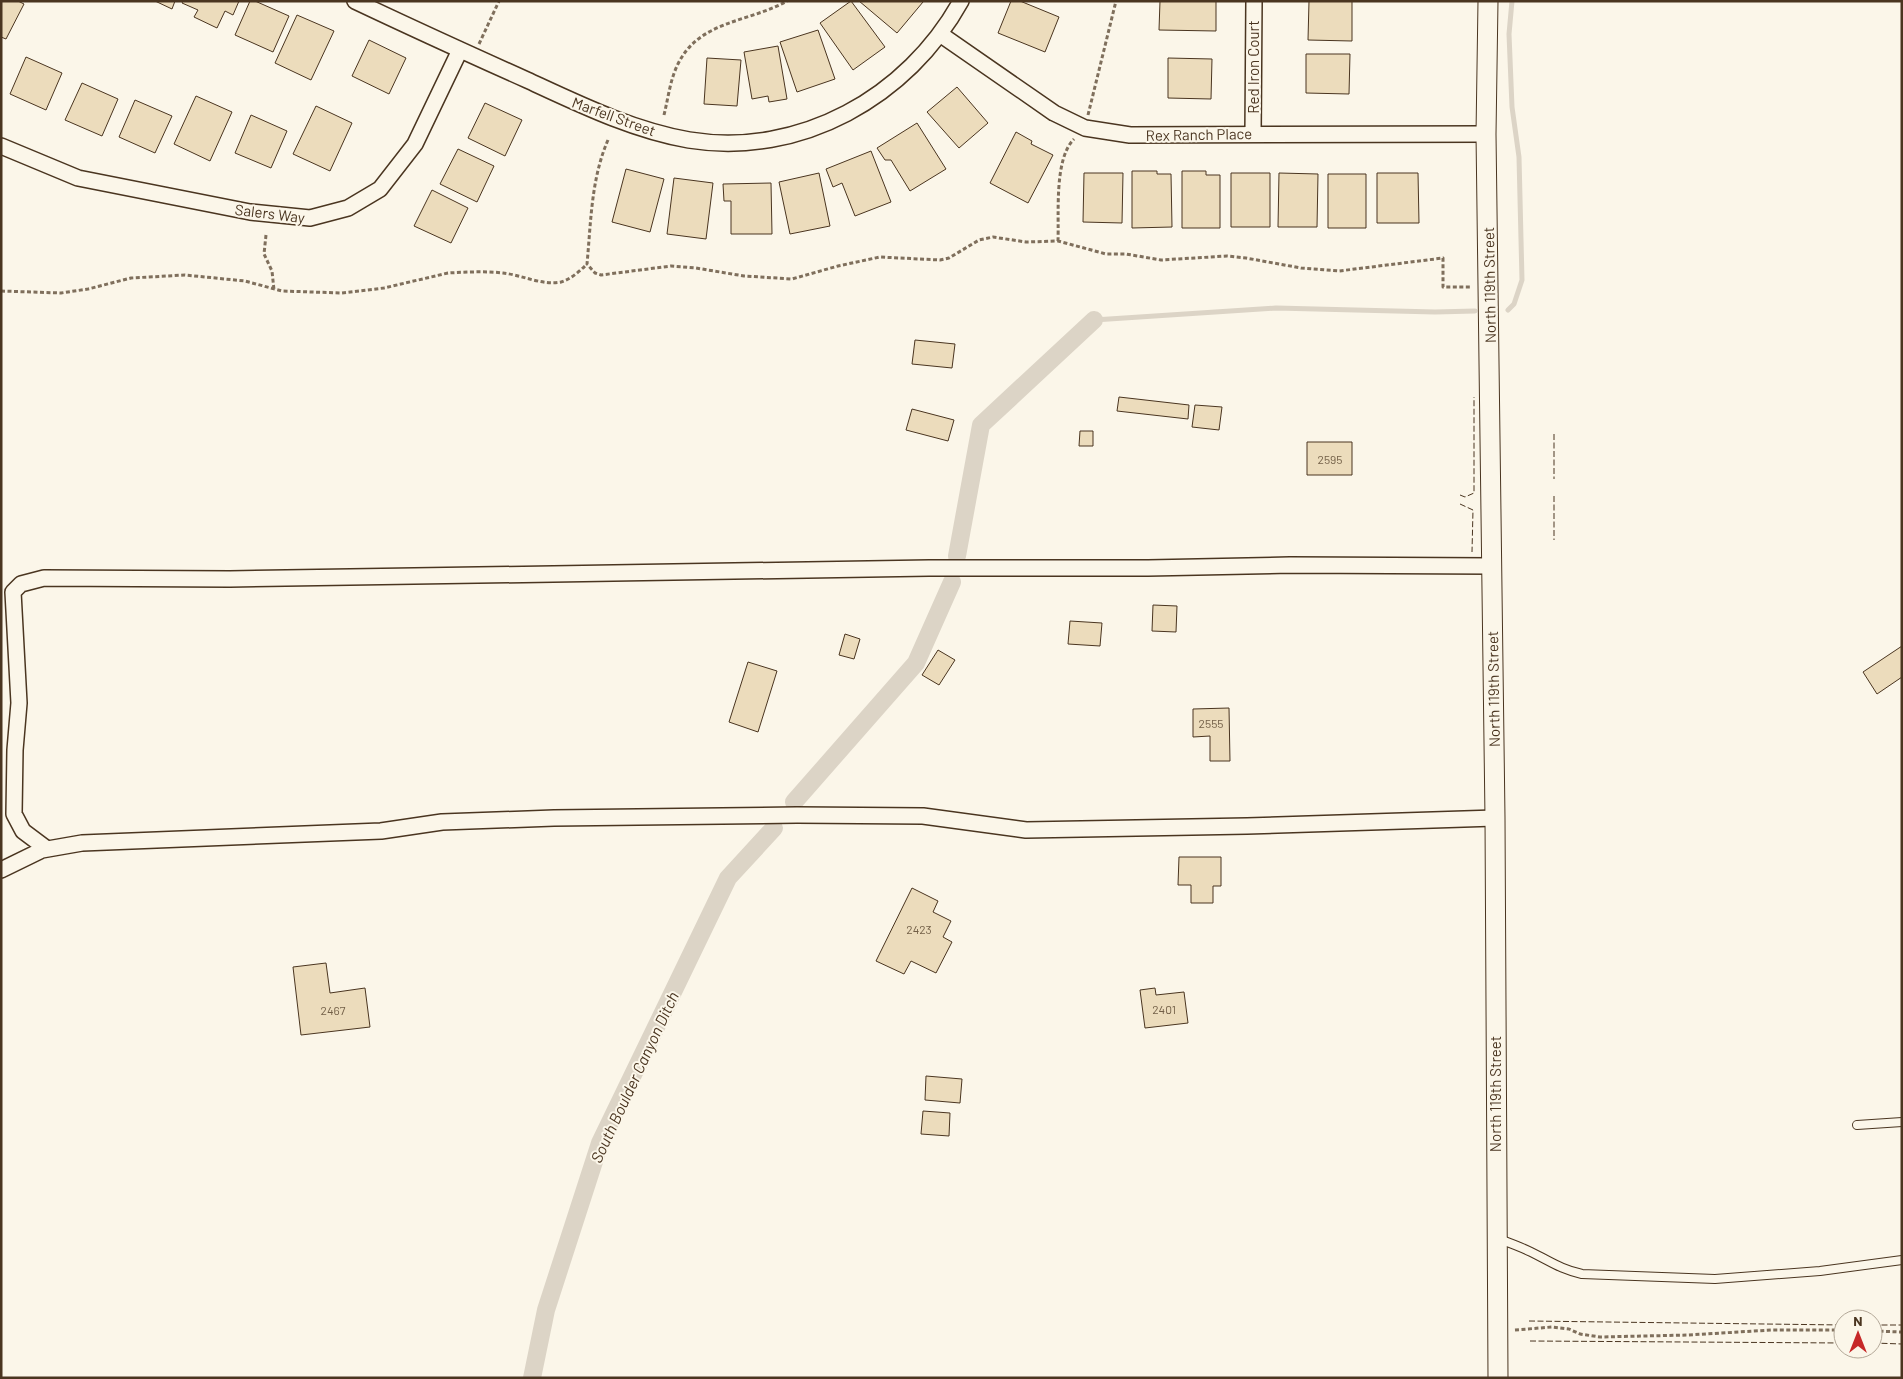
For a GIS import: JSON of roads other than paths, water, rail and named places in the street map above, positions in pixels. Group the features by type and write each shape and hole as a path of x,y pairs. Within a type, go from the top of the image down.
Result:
{"street":[{"name":"Marfell Street","path":"355,1 597,112 645,130 691,140 730,142 770,140 808,130 845,116 882,94 924,56 961,1"},
{"name":"Red Iron Court","path":"1253,134 1254,1"},
{"name":"North 119th Street","path":"1488,1 1486,134 1495,818 1495,1136 1498,1378"},
{"name":"Rex Ranch Place","path":"940,34 1054,113 1085,128 1130,135 1486,134"},
{"name":"Salers Way","path":"1,146 78,178 250,212 310,218 348,208 380,189 415,144 460,50"},
{"path":"47,849 23,832 14,814 14,750 18,703 13,592 21,584 44,578 230,579 929,568 1148,568 1290,565 1492,566"},
{"path":"1,870 47,849 82,842 381,831 442,822 554,818 798,815 923,816 1026,830 1247,826 1495,818"}],"lane":[{"path":"1857,1125 1902,1122"},
{"path":"1497,1238 1533,1253 1551,1264 1582,1274 1714,1279 1801,1273 1902,1260"}],"waterway":[{"path":"1508,310 1514,304 1522,280 1519,157 1512,107 1509,34 1512,1"},
{"path":"1094,320 1276,308 1435,312 1475,311"},
{"name":"South Boulder Canyon Ditch","path":"957,556 981,425 1094,320"},
{"name":"South Boulder Canyon Ditch","path":"794,802 916,663 952,582"},
{"name":"South Boulder Canyon Ditch","path":"532,1378 546,1310 600,1143 728,878 774,828"}]}
